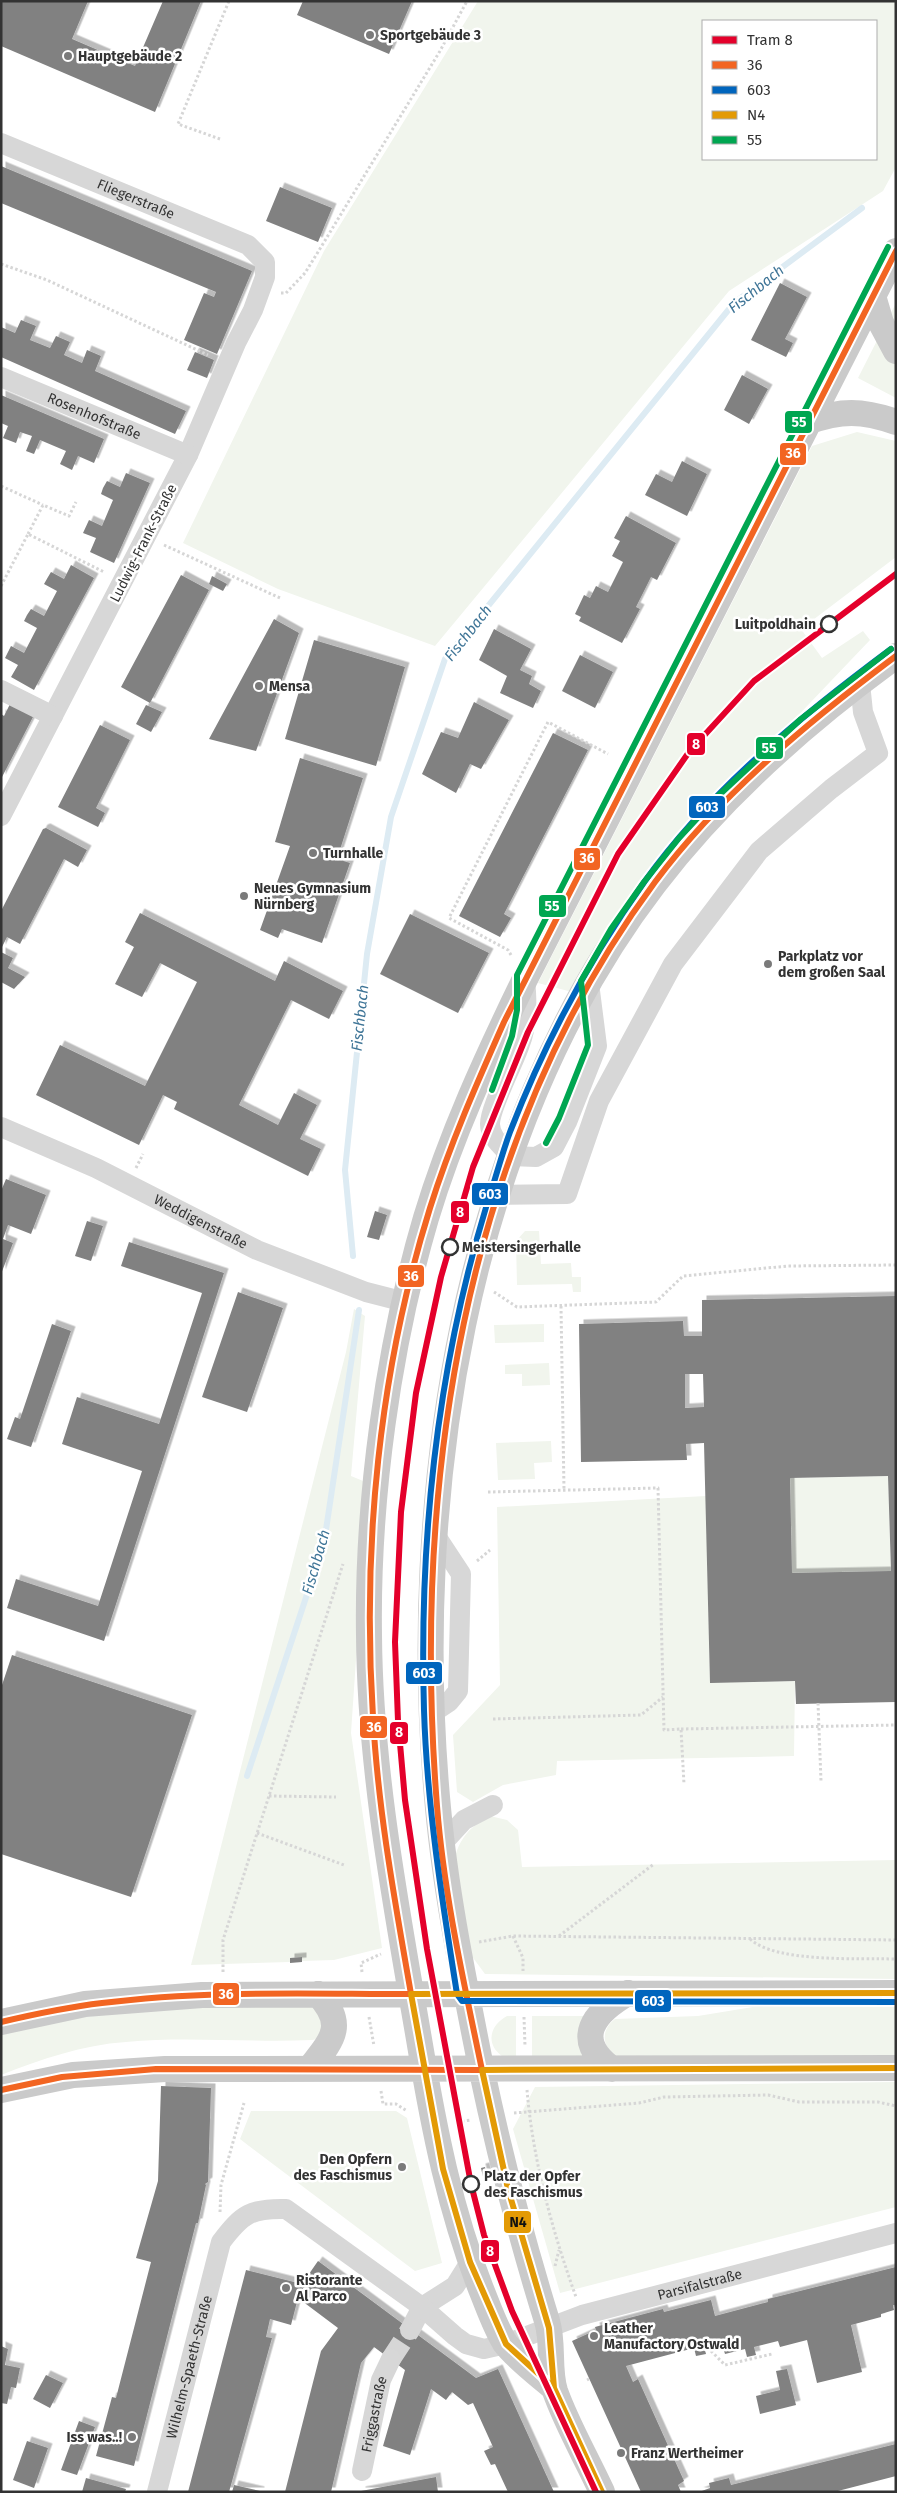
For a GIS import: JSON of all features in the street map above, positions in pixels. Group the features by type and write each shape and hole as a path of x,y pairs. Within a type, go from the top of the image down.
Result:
{"main road":[{"path":"554,2388 506,2344 470,2262 448,2190 424,2069 378,1784 369,1634 373,1529 381,1443 405,1302 426,1219 454,1137 488,1056 525,979 807,422 896,251"},
{"path":"873,296 881,323 896,351"},
{"path":"807,422 826,415 845,412 868,414 896,422"},
{"path":"602,2492 554,2388 549,2328 508,2188 466,1993 442,1844 431,1714 431,1596 434,1533 448,1415 458,1355 473,1286 498,1195 511,1156 557,1043 589,982 654,884 709,818 788,741 893,654"},
{"path":"1,2022 70,2007 142,1998 466,1993 896,1993"},
{"path":"612,2069 595,2051 591,2039 592,2027 601,2011 628,1993"},
{"path":"310,2068 333,2035 335,2023 331,2008 318,1994"},
{"path":"1,2090 58,2077 127,2070 310,2068 525,2070 896,2068"}],"street":[{"name":"Fliegerstraße","path":"1,143 248,245 265,262"},
{"name":"Ludwig-Frank-Straße","path":"1,816 188,456 227,364 253,310 264,277 265,262"},
{"name":"Rosenhofstraße","path":"1,377 188,456"},
{"path":"498,1195 567,1194 599,1101 673,964 759,851 831,789 878,753 863,712 860,683"},
{"path":"1,690 53,716"},
{"path":"525,979 527,1003 521,1042 500,1093 490,1124 494,1138 511,1156 536,1157 554,1146 567,1122 597,1046 589,982"},
{"name":"Weddigenstraße","path":"1,1127 96,1168 257,1250 366,1292 405,1302"},
{"path":"442,1844 464,1820 493,1806"},
{"path":"221,2242 233,2226 246,2215 269,2209 286,2209 422,2307 466,2344 484,2349 506,2344"},
{"name":"Parsifalstraße","path":"506,2344 582,2314 896,2233"},
{"name":"Wilhelm-Spaeth-Straße","path":"157,2492 221,2242"},
{"path":"410,2330 422,2307 455,2286 470,2262"},
{"name":"Friggastraße","path":"362,2471 381,2380 391,2359"}],"path":[{"path":"220,139 178,124 229,1"},
{"path":"260,291 286,293 305,273 440,51 467,1"},
{"path":"1,264 47,280 227,364"},
{"path":"1,486 69,516 76,502"},
{"path":"1,586 43,505"},
{"path":"28,534 123,581"},
{"path":"146,537 280,598"},
{"path":"508,950 449,918 548,722 608,754"},
{"path":"139,1162 143,1154"},
{"path":"492,1291 517,1306 656,1302 683,1276 788,1266 896,1265"},
{"path":"561,1306 564,1490"},
{"path":"488,1492 658,1488 664,1730 896,1725"},
{"path":"223,1972 223,1940 343,1564"},
{"path":"493,1719 641,1715 663,1697"},
{"path":"818,1703 821,1781"},
{"path":"681,1729 684,1784"},
{"path":"269,1796 336,1797"},
{"path":"257,1833 344,1865"},
{"path":"654,1864 558,1936 896,1940"},
{"path":"513,1936 523,1958 525,2070 528,2111 543,2193 559,2250 582,2314"},
{"path":"749,1939 758,1947 794,1956 896,1959"},
{"path":"361,1963 383,1953"},
{"path":"369,2014 374,2050"},
{"path":"510,2114 528,2111 640,2104 664,2098 768,2095 799,2102 878,2102 896,2106"},
{"path":"221,2242 221,2185 244,2103"},
{"path":"711,2352 726,2365 772,2354"}],"shaded area":[{"path":"478,1 896,1 896,167 883,191 729,291 435,646 278,589 183,543 324,251"},
{"path":"896,303 896,398 858,378"},
{"path":"857,432 896,441 896,557 801,629 822,658 863,631 870,640 769,746 572,992 538,983 812,446"},
{"path":"525,1231 539,1231 541,1264 571,1263 572,1277 581,1277 581,1292 573,1292 572,1284 517,1285 516,1241"},
{"path":"354,1309 365,1316 351,1476 368,1483 351,1733 382,1948 334,1960 302,1961 301,1957 290,1958 290,1962 191,1965 346,1352"},
{"path":"544,1324 544,1342 495,1343 494,1325"},
{"path":"549,1363 550,1385 522,1386 522,1374 505,1374 505,1365"},
{"path":"551,1441 552,1462 534,1463 535,1479 498,1480 496,1443"},
{"path":"888,1476 891,1571 792,1573 790,1478"},
{"path":"706,1496 710,1682 795,1681 794,1756 557,1761 556,1775 503,1785 473,1802 457,1792 453,1735 500,1685 497,1507"},
{"path":"490,1816 507,1820 518,1830 522,1867 896,1860 896,1979 485,1974 471,1955 454,1861 459,1846 466,1834"},
{"path":"312,2005 327,2018 318,2039 289,2041 149,2040 110,2044 62,2054 1,2075 1,2034 74,2018 180,2007"},
{"path":"759,2006 896,2006 896,2057 617,2057 608,2049 606,2044 605,2033 610,2023 615,2019 698,2016"},
{"path":"507,2016 516,2016 516,2058 502,2056 493,2046 493,2029"},
{"path":"532,2016 588,2016 588,2058 532,2058"},
{"path":"896,2082 896,2207 560,2293 513,2129 535,2087"},
{"path":"251,2111 396,2111 407,2118 442,2263 415,2271 240,2139"}],"building":[{"name":"Hauptgebäude 2","path":"1,1 88,1 72,39 135,66 163,1 201,1 155,112 1,46"},
{"name":"Sportgebäude 3","path":"303,1 412,1 389,54 297,15"},
{"path":"1,166 252,271 217,354 184,340 204,293 214,297 216,292 1,203"},
{"path":"280,187 332,208 318,242 266,221"},
{"path":"780,283 807,297 785,339 793,343 786,357 751,340"},
{"path":"21,320 36,326 30,340 50,348 56,336 70,342 64,355 82,363 87,350 101,356 95,371 186,411 175,434 1,357 1,327 15,333"},
{"path":"195,352 214,360 207,378 187,370"},
{"path":"742,375 768,389 749,424 724,410"},
{"path":"1,395 104,439 94,463 78,456 72,470 60,464 66,451 40,440 34,454 26,451 32,436 20,432 16,443 3,438 8,426 1,423"},
{"path":"682,461 707,474 687,516 645,495 656,474 672,482"},
{"path":"126,473 150,483 114,563 90,552 96,538 83,533 89,520 102,526 113,500 101,494 103,488 107,481 120,487"},
{"path":"626,516 676,543 657,580 651,577 636,607 640,609 622,643 579,621 581,617 575,614 584,595 590,598 596,586 608,592 623,562 612,556 620,541 614,538"},
{"path":"71,565 94,578 34,690 11,677 18,665 5,658 11,646 24,653 37,628 24,621 27,615 31,609 44,616 57,591 44,584 51,572 64,579"},
{"path":"181,575 209,590 150,703 121,687"},
{"path":"212,576 227,584 223,591 209,584"},
{"name":"Mensa","path":"274,619 299,633 256,751 209,739"},
{"path":"494,629 531,649 520,670 532,676 529,684 541,691 533,708 500,693 507,676 479,660"},
{"path":"314,640 405,667 376,766 285,739"},
{"path":"580,655 613,672 595,708 562,691"},
{"path":"11,702 34,715 1,779 1,714 4,716"},
{"path":"474,702 509,720 481,769 470,764 456,793 422,774 441,732 458,738"},
{"path":"146,705 162,712 151,732 136,724"},
{"path":"100,725 130,740 96,808 105,813 98,827 58,807"},
{"path":"553,733 588,750 504,914 511,918 500,937 459,916"},
{"name":"Turnhalle","path":"300,758 363,778 337,859 350,863 322,943 282,929 278,938 260,930 290,846 275,842"},
{"path":"46,828 87,850 78,867 64,859 20,944 7,937 1,949 1,911 43,829"},
{"path":"140,913 275,981 284,961 343,991 329,1019 291,1000 239,1105 278,1125 294,1093 317,1105 300,1139 321,1149 308,1176 174,1109 177,1102 163,1095 139,1145 36,1095 60,1045 145,1086 197,982 160,963 142,997 115,984 134,947 125,942"},
{"path":"410,914 489,953 458,1013 380,974"},
{"path":"1,952 13,958 8,968 25,977 14,989 1,982"},
{"path":"6,1179 46,1195 31,1234 8,1225 3,1239 13,1243 1,1274 1,1191"},
{"path":"375,1211 387,1215 379,1240 367,1237"},
{"path":"87,1221 103,1226 91,1261 75,1256"},
{"path":"129,1242 224,1273 104,1641 7,1608 16,1579 98,1606 142,1471 62,1444 77,1397 159,1424 202,1293 121,1266"},
{"path":"238,1292 283,1308 247,1412 202,1397"},
{"path":"896,1296 896,1702 796,1704 795,1681 710,1683 704,1443 686,1444 687,1460 581,1462 579,1324 683,1321 684,1336 702,1336 702,1300","holes":["685,1374 703,1374 704,1407 685,1408","888,1476 891,1571 792,1573 790,1478"]},
{"path":"52,1324 71,1331 31,1447 7,1439 15,1417 20,1419"},
{"path":"12,1655 192,1715 131,1897 1,1854 1,1688"},
{"path":"302,1957 302,1962 290,1963 290,1958"},
{"path":"161,2086 211,2088 208,2182 205,2184 198,2223 196,2223 134,2466 96,2456 112,2397 116,2398 151,2262 136,2258 158,2181"},
{"path":"485,2167 488,2181 484,2181 481,2168"},
{"path":"318,2261 476,2378 498,2369 554,2492 508,2492 495,2464 491,2465 484,2451 493,2447 473,2403 468,2405 452,2392 446,2400 431,2389 410,2455 383,2446 405,2370 374,2347 361,2363 331,2492 285,2492 321,2351 338,2328 298,2298 291,2325 270,2319 266,2337 272,2338 229,2492 188,2492 246,2270 302,2284"},
{"path":"896,2267 896,2305 893,2305 894,2310 881,2314 881,2317 851,2325 862,2372 817,2383 807,2340 780,2347 778,2341 754,2347 756,2355 747,2357 745,2349 725,2354 721,2341 704,2346 706,2354 696,2356 694,2348 626,2366 633,2382 638,2379 684,2481 678,2485 681,2492 641,2492 572,2341 596,2330 595,2327 663,2309 664,2312 711,2300 715,2316 768,2302 768,2299"},
{"path":"1,2346 8,2349 5,2365 20,2368 16,2388 11,2387 7,2404 1,2403"},
{"path":"787,2369 796,2405 760,2414 756,2396 780,2390 776,2371"},
{"path":"46,2375 63,2383 50,2408 33,2399"},
{"path":"79,2421 95,2427 77,2475 61,2470"},
{"path":"27,2441 48,2448 34,2488 13,2480"},
{"path":"896,2444 896,2476 834,2492 699,2492 710,2488 709,2483 729,2478 731,2485"},
{"path":"436,2477 438,2492 361,2492 361,2491"},
{"path":"86,2478 126,2489 125,2492 82,2492"},
{"path":"234,2485 260,2491 260,2492 232,2492"}],"waterway":[{"name":"Fischbach","path":"353,1256 345,1170 367,954 391,817 445,659 734,303 862,208"},
{"name":"Fischbach","path":"247,1776 324,1543 359,1310"}],"tunnel":[{"path":"391,2359 410,2330"}],"tram line":[{"name":"8","path":"596,2492 512,2311 484,2235 471,2184 427,1949 405,1800 398,1721 395,1642 401,1512 416,1393 441,1277 473,1167 528,1032 618,854 689,752 754,681 896,574"}],"transit line":[{"name":"55","path":"492,1090 512,1036 517,1010 517,975 888,247"},
{"name":"36","path":"1,2022 89,2005 179,1996 218,1994 411,1994 388,1856 375,1752 370,1653 370,1588 378,1460 398,1332 412,1270 446,1161 504,1022 896,251"},
{"name":"603","path":"891,649 791,728 728,785 699,815 671,847 625,910 605,940 553,1034 510,1132 487,1204 455,1328 435,1455 429,1518 423,1646 428,1782 457,1994 462,2001 896,2002"},
{"name":"55","path":"546,1143 559,1118 588,1045 581,981 611,929 644,882 679,838 718,796 801,719 891,649"},
{"name":"36","path":"1,2090 62,2077 156,2069 482,2070 455,1939 444,1873 437,1806 431,1686 433,1564 444,1443 464,1323 494,1206 536,1092 589,984 655,882 708,819 737,789 798,733 896,656"},
{"name":"N4","path":"602,2492 554,2388 506,2344 470,2262 443,2169 411,1994 896,1993"},
{"name":"N4","path":"562,2406 554,2388 549,2328 508,2189 482,2070 896,2068"}],"place":[{"name":"Sportgebäude 3","path":"370,35"},
{"name":"Hauptgebäude 2","path":"68,56"},
{"name":"Luitpoldhain","path":"829,624"},
{"name":"Mensa","path":"259,686"},
{"name":"Turnhalle","path":"313,853"},
{"name":"Neues Gymnasium Nürnberg","path":"244,896"},
{"name":"Parkplatz vor dem großen Saal","path":"768,964"},
{"name":"Meistersingerhalle","path":"450,1247"},
{"name":"Den Opfern des Faschismus","path":"402,2167"},
{"name":"Platz der Opfer des Faschismus","path":"471,2184"},
{"name":"Ristorante Al Parco","path":"286,2288"},
{"name":"Leather Manufactory Ostwald","path":"594,2336"},
{"name":"Iss was..!","path":"132,2437"},
{"name":"Franz Wertheimer","path":"621,2453"}]}
